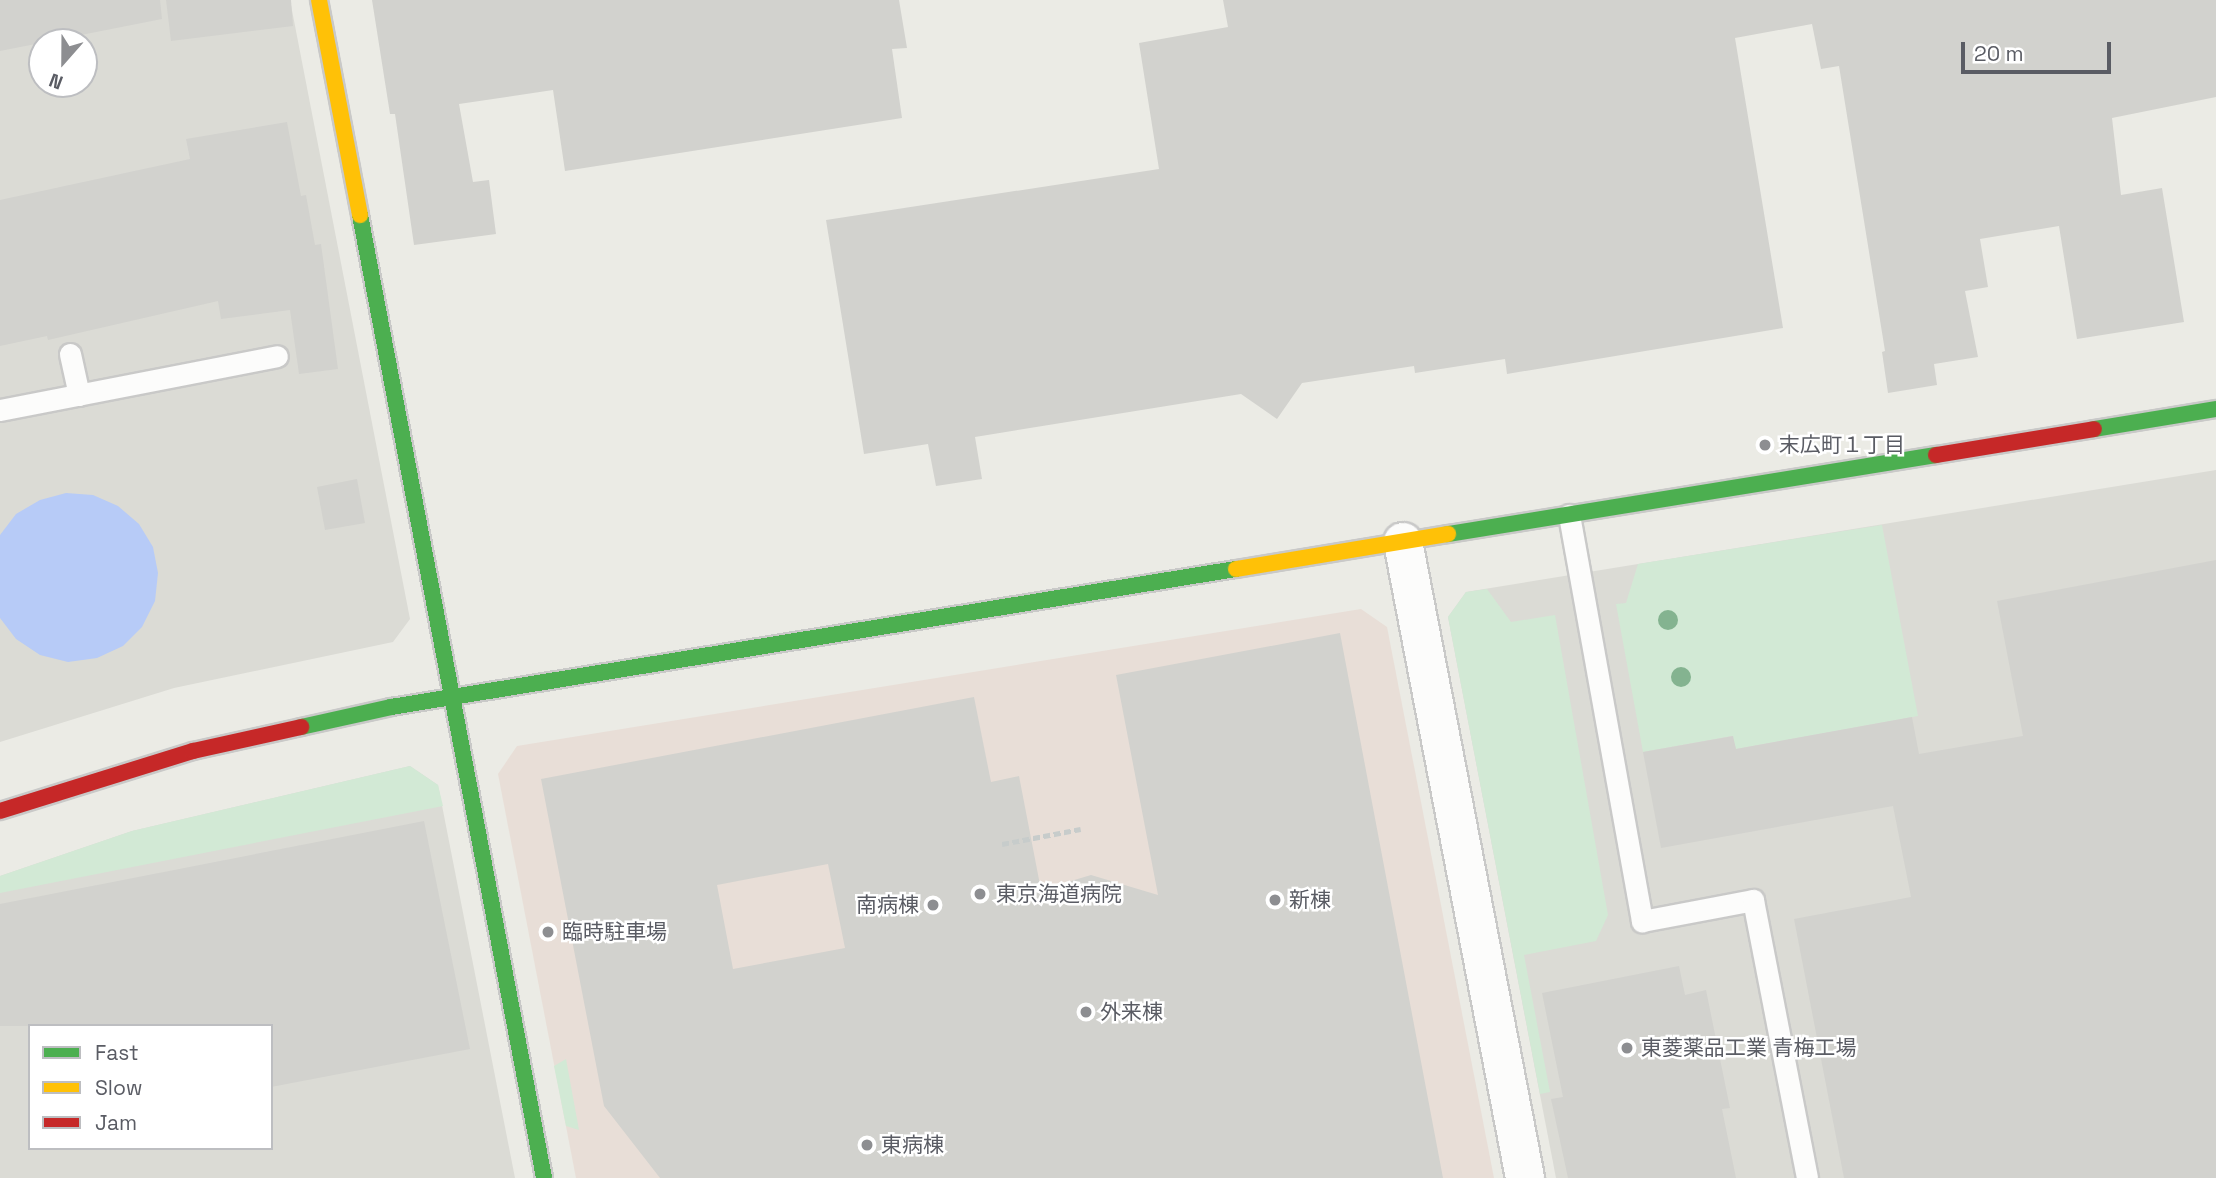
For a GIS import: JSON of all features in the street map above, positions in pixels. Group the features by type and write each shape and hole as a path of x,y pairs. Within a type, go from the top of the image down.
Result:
{"street":[{"path":"319,0 544,1178"},
{"path":"0,811 193,751 320,720 2216,409"},
{"path":"1403,542 1525,1178"}],"lane":[{"path":"70,354 79,395"},
{"path":"0,410 277,356"},
{"path":"1569,515 1642,921 1753,900 1807,1178"}],"path":[{"path":"1002,844 1082,829"}],"shaded area":[{"path":"0,0 290,0 410,619 393,642 174,688 0,742"},
{"path":"2216,470 2216,1178 1556,1178 1448,617 1466,592"},
{"name":"東京海道病院","path":"1361,609 1387,627 1494,1178 576,1178 498,774 517,746"},
{"path":"410,766 438,785 515,1178 0,1178 0,876 132,831"}],"green space":[{"path":"1882,525 1918,716 1736,749 1732,736 1643,752 1616,604 1626,603 1638,564"},
{"path":"1487,589 1511,622 1555,615 1608,915 1596,941 1524,955 1550,1092 1540,1094 1448,617 1466,592"},
{"path":"410,766 438,785 443,806 0,893 0,876 132,831"},
{"path":"566,1059 579,1130 566,1126 554,1066"}],"water":[{"path":"66,493 93,495 118,506 139,524 153,547 158,573 155,601 142,627 123,646 97,658 68,662 40,655 16,639 0,618 0,535 16,514 40,500"}],"building":[{"path":"0,0 160,0 162,19 98,32 98,28 28,28 28,45 0,51"},
{"path":"166,0 291,0 293,26 171,41"},
{"path":"372,0 899,0 907,48 892,49 902,118 565,171 553,90 459,104 473,182 489,180 496,234 414,245 395,114 390,114"},
{"path":"1223,0 2216,0 2216,97 2112,118 2121,195 2162,188 2184,322 2077,339 2059,226 1980,239 1988,287 1965,291 1978,357 1934,364 1937,385 1888,393 1882,352 1885,351 1839,66 1821,69 1812,24 1735,38 1783,328 1507,374 1505,359 1415,373 1414,366 1302,383 1277,419 1241,394 975,437 982,479 936,486 928,444 864,454 826,220 1159,169 1139,43 1228,27"},
{"path":"287,122 301,196 306,195 315,245 321,244 338,369 299,374 290,310 221,319 218,301 48,340 47,336 0,346 0,200 190,159 186,139"},
{"path":"357,479 365,523 325,530 317,487"},
{"path":"2216,560 2216,1178 1844,1178 1794,919 1911,897 1893,806 1661,848 1643,752 1733,736 1736,749 1912,717 1919,754 2023,736 1997,601"},
{"name":"東京海道病院","path":"1340,633 1443,1178 660,1178 604,1106 541,779 974,697 991,782 1019,776 1041,890 1091,875 1158,895 1116,675","holes":["828,864 845,948 733,969 717,885"]},
{"path":"424,821 470,1049 273,1087 273,1024 0,1026 0,904"},
{"path":"1679,966 1685,995 1706,990 1730,1108 1722,1109 1736,1178 1568,1178 1551,1099 1563,1097 1542,993"}],"traffic: fast":[{"path":"360,215 544,1178"},
{"path":"2094,429 2216,409"},
{"path":"1448,534 1936,455"},
{"path":"301,727 391,707 1236,569"}],"traffic: slow":[{"path":"319,0 360,215"},
{"path":"1236,569 1448,534"}],"traffic: jam":[{"path":"1936,455 2094,429"},
{"path":"0,811 193,751 301,727"}],"place":[{"name":"末広町１丁目","path":"1765,445"},
{"name":"東京海道病院","path":"980,894"},
{"name":"新棟","path":"1275,900"},
{"name":"南病棟","path":"933,905"},
{"name":"臨時駐車場","path":"548,932"},
{"name":"外来棟","path":"1086,1012"},
{"name":"東菱薬品工業 青梅工場","path":"1627,1048"},
{"name":"東病棟","path":"867,1145"}]}
